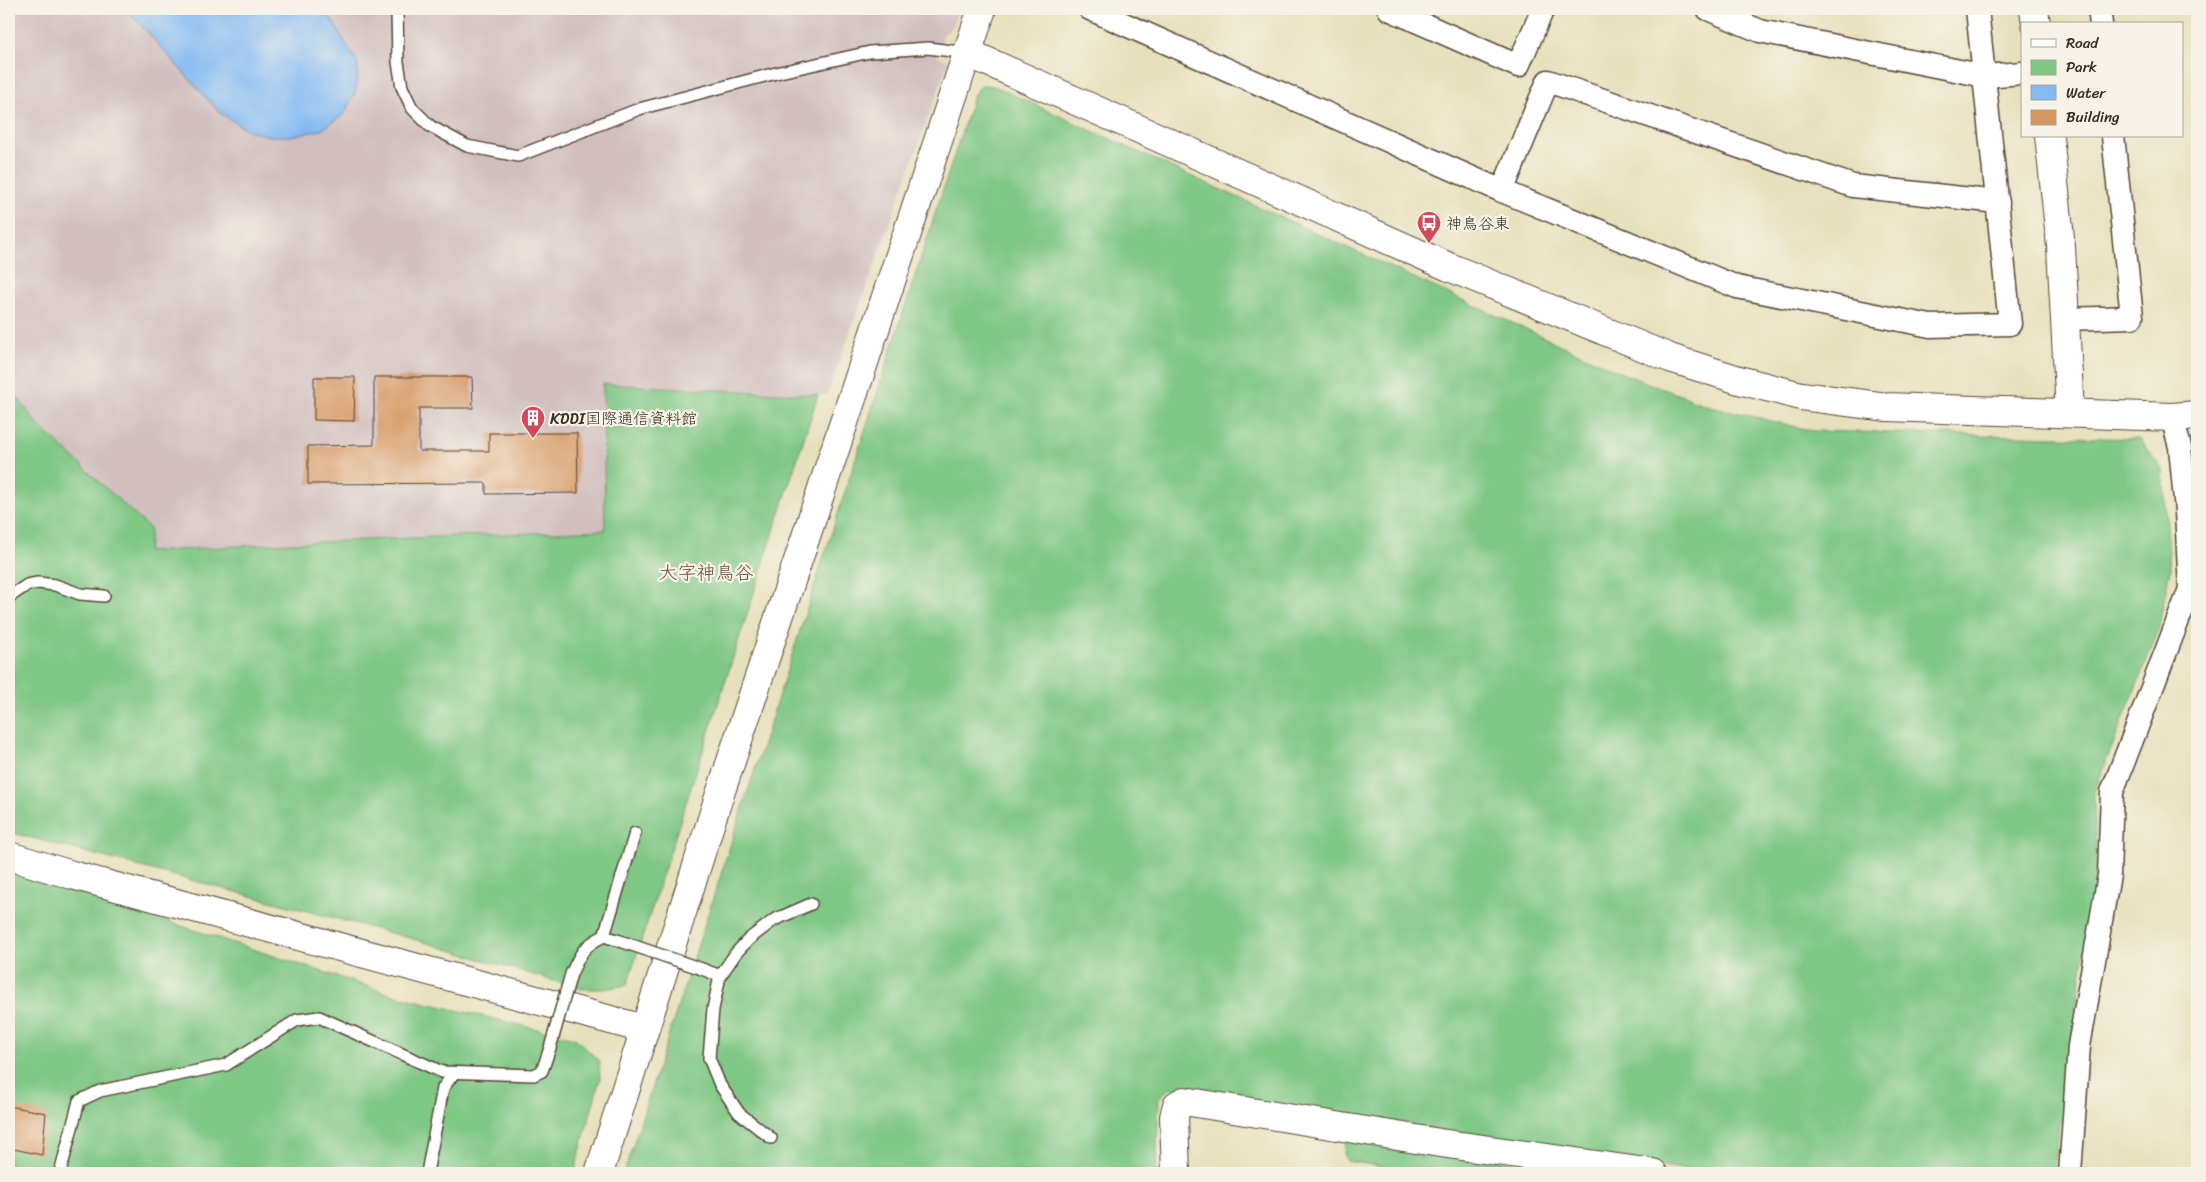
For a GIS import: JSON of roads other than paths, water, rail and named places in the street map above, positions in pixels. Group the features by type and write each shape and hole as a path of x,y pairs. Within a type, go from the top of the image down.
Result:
{"street":[{"path":"599,1173 716,806 982,9"},
{"path":"1090,9 1502,191 1737,288 1930,326 2010,324 1977,9"},
{"path":"1389,9 1518,66 1543,9"},
{"path":"1708,9 1760,31 1985,76 2021,73"},
{"path":"2034,9 2036,22"},
{"path":"2099,9 2101,22"},
{"path":"968,53 1449,267 1670,358 1738,380 1801,396 1887,407 2185,416 2180,447 2190,589 2112,792 2108,875 2079,1046 2070,1173"},
{"path":"1502,191 1548,81 1853,186 1998,202"},
{"path":"2049,138 2061,247 2070,412"},
{"path":"2065,319 2132,317 2113,138"},
{"path":"9,856 72,875 644,1030"},
{"path":"1176,1173 1174,1117 1177,1105 1184,1100 1440,1143 1653,1173"}],"lane":[{"path":"397,9 399,70 402,87 412,108 430,126 467,146 518,156 640,109 780,72 870,52 928,48 968,53"},
{"path":"9,597 27,585 38,583 56,585 80,594 104,596"},
{"path":"604,936 635,833"},
{"path":"770,1138 739,1113 720,1085 709,1058 712,1009 720,976 749,939 774,920 811,904"},
{"path":"60,1173 79,1101 100,1091 226,1065 297,1020 319,1017 442,1072 534,1075 542,1071 571,974 581,952 591,942 604,936 720,976"},
{"path":"427,1173 443,1088 454,1073"}],"water":[{"path":"129,9 325,9 358,63 356,91 343,115 321,130 291,136 270,136 249,131 220,113 130,13"}],"place":[{"name":"神鳥谷東","path":"1429,244"},
{"name":"KDDI国際通信資料館","path":"533,439"}],"district":[{"name":"大字神鳥谷","path":"706,572"}]}
